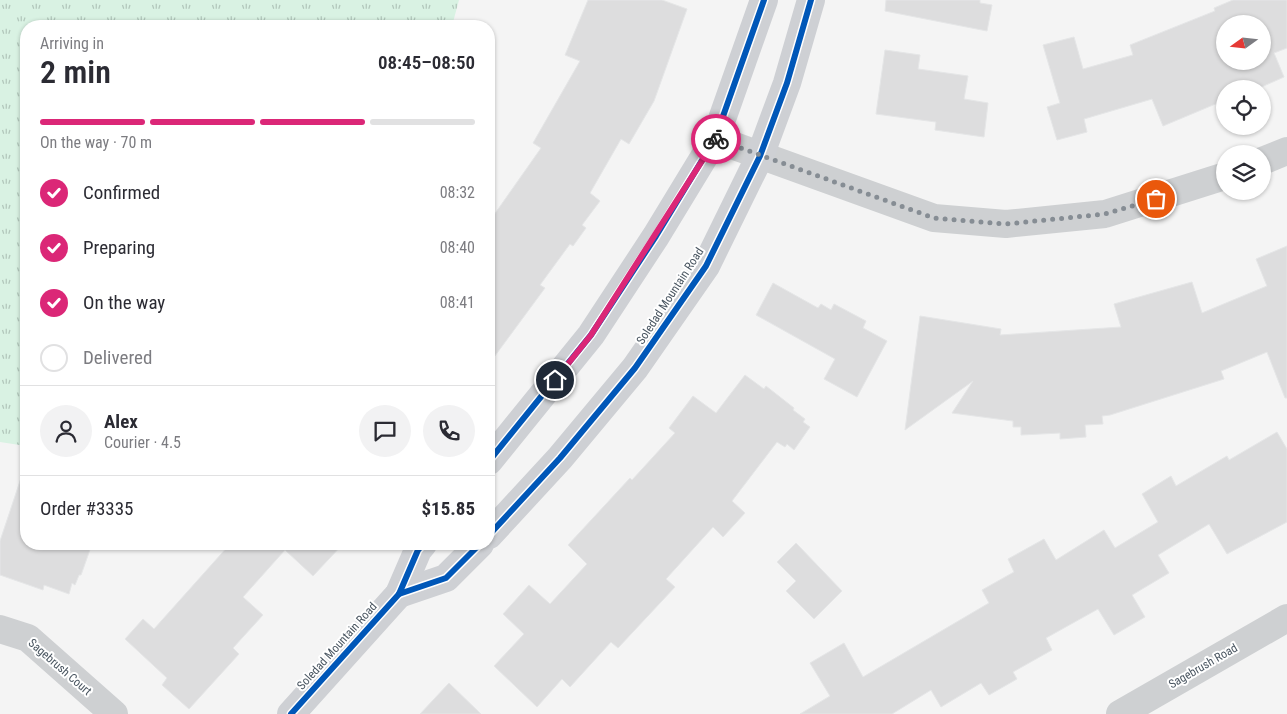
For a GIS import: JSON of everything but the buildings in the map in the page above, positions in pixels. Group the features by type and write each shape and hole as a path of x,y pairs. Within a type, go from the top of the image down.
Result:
{"main road":[{"path":"495,454 591,335 656,236 715,138 764,0"},
{"name":"Soledad Mountain Road","path":"495,528 560,458 635,368 706,266 760,156 787,83 811,0"},
{"name":"Soledad Mountain Road","path":"291,714 400,594 418,550"},
{"name":"Soledad Mountain Road","path":"400,594 446,578 474,550"}],"street":[{"path":"715,138 934,218 1006,224 1105,214 1216,179"},
{"path":"1271,157 1287,151"},
{"name":"Sagebrush Road","path":"1120,714 1287,618"},
{"name":"Sagebrush Court","path":"0,629 28,638 114,714"}],"green space":[{"path":"0,0 459,0 454,20 20,20 20,445 0,442"}],"cycle path":[{"path":"495,454 591,335 656,236 715,139 764,0"},
{"path":"495,528 560,458 635,368 706,266 760,156 787,83 811,0"},
{"path":"291,714 399,594 418,550"},
{"path":"399,594 446,578 474,550"}],"way so far":[{"path":"716,139 934,218 1006,224 1105,214 1156,199"}],"route":[{"path":"555,380 591,335 656,236 716,139"}]}
